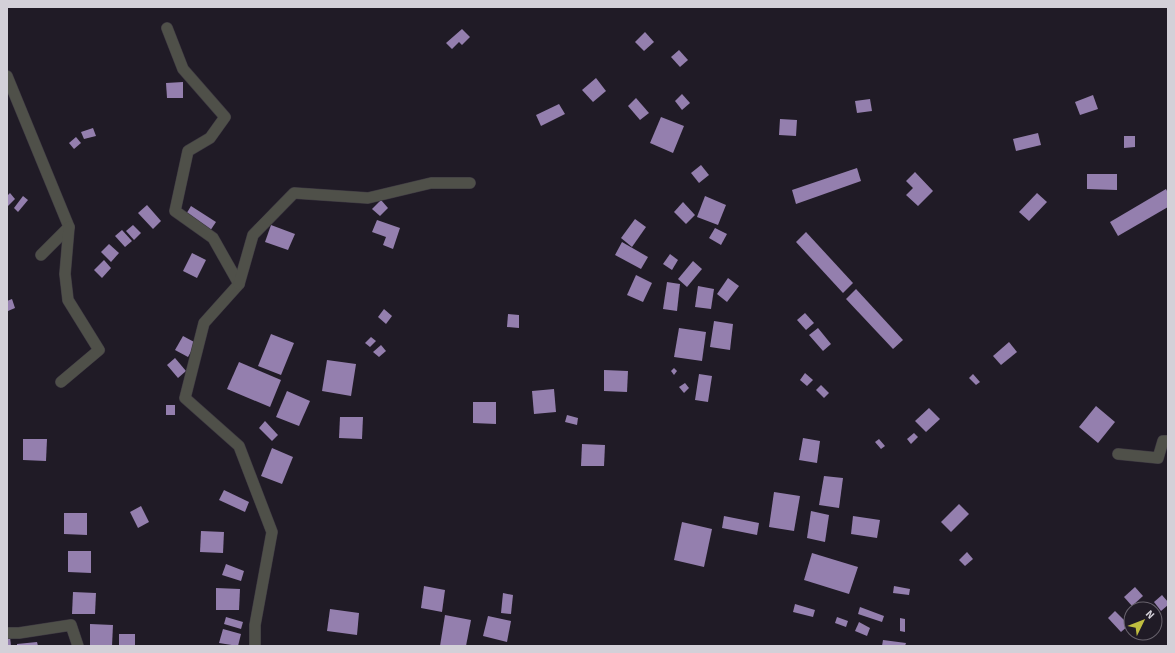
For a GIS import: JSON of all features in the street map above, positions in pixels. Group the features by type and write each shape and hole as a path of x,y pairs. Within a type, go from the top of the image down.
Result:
{"street":[{"path":"166,28 183,69 225,117 210,138 188,151 175,211 213,238 239,284"},
{"path":"7,76 69,227 65,274 68,300 98,350 61,382"},
{"path":"255,646 255,625 272,532 240,446 185,398 204,323 239,284 253,235 294,193 368,198 431,184 470,183"},
{"path":"41,255 69,227"},
{"path":"1118,454 1158,458 1163,441 1168,441"},
{"path":"7,633 19,633 71,626 78,646"}],"building":[{"path":"462,29 470,37 462,45 459,42 452,49 446,43"},
{"path":"645,32 654,42 644,51 635,42"},
{"path":"679,50 688,60 680,67 671,57"},
{"path":"596,78 606,91 593,102 582,90"},
{"path":"183,82 183,98 167,98 166,83"},
{"path":"682,94 690,103 682,110 675,101"},
{"path":"1093,95 1098,109 1080,115 1075,102"},
{"path":"636,98 649,113 640,120 628,106"},
{"path":"870,99 872,111 857,113 855,101"},
{"path":"559,104 565,114 541,126 536,115"},
{"path":"661,117 684,126 673,153 650,143"},
{"path":"780,119 797,120 796,136 779,135"},
{"path":"93,128 96,136 84,139 81,132"},
{"path":"1038,133 1041,145 1016,151 1013,139"},
{"path":"1124,136 1135,136 1135,147 1124,148"},
{"path":"76,137 81,143 74,149 69,143"},
{"path":"701,165 709,175 699,183 691,173"},
{"path":"857,168 861,181 796,204 792,190"},
{"path":"915,172 933,191 918,206 906,195 913,188 906,181"},
{"path":"1087,174 1117,174 1117,190 1087,189"},
{"path":"1166,189 1168,193 1168,207 1118,236 1110,222"},
{"path":"10,193 15,199 8,206 7,196"},
{"path":"1037,193 1047,202 1029,221 1019,212"},
{"path":"23,196 28,200 18,212 14,208"},
{"path":"705,196 726,205 718,225 697,217"},
{"path":"381,200 388,208 380,216 372,209"},
{"path":"683,202 695,215 686,224 674,212"},
{"path":"147,205 161,221 153,229 138,213"},
{"path":"191,206 216,222 210,231 185,216"},
{"path":"635,219 646,227 632,247 621,238"},
{"path":"377,220 400,228 393,249 383,245 386,237 372,232"},
{"path":"133,225 141,233 134,240 126,231"},
{"path":"271,225 295,234 288,250 265,242"},
{"path":"715,228 727,234 721,245 709,238"},
{"path":"122,230 132,241 125,247 115,236"},
{"path":"806,232 853,283 843,293 796,242"},
{"path":"622,242 648,257 641,269 615,255"},
{"path":"109,244 119,253 111,262 101,252"},
{"path":"192,253 206,260 197,278 183,271"},
{"path":"670,254 678,260 672,270 663,264"},
{"path":"104,260 111,268 102,278 94,270"},
{"path":"693,261 702,269 687,287 678,279"},
{"path":"636,275 652,283 643,302 627,295"},
{"path":"728,278 739,286 727,302 717,294"},
{"path":"667,282 680,284 677,311 663,309"},
{"path":"698,286 714,289 711,309 695,307"},
{"path":"856,289 903,340 893,349 846,299"},
{"path":"12,299 15,308 8,311 7,301"},
{"path":"384,309 392,316 386,324 378,317"},
{"path":"805,313 814,323 806,330 797,320"},
{"path":"508,314 519,315 519,328 507,327"},
{"path":"714,321 733,324 730,350 710,347"},
{"path":"679,328 706,332 702,361 674,357"},
{"path":"818,328 831,344 823,351 809,335"},
{"path":"271,334 294,343 281,375 258,366"},
{"path":"183,336 196,343 188,357 175,350"},
{"path":"371,337 376,341 370,347 365,343"},
{"path":"1009,342 1017,352 1001,365 993,356"},
{"path":"381,345 386,351 379,357 373,352"},
{"path":"175,358 186,371 178,378 167,365"},
{"path":"327,360 356,364 351,396 322,391"},
{"path":"239,362 281,380 270,407 227,389"},
{"path":"674,368 677,371 674,375 671,371"},
{"path":"604,370 628,371 627,392 604,391"},
{"path":"805,373 813,380 807,386 800,380"},
{"path":"699,374 712,376 708,402 695,400"},
{"path":"973,374 980,382 976,385 969,378"},
{"path":"685,383 689,388 684,393 679,387"},
{"path":"821,385 829,393 824,398 816,390"},
{"path":"554,389 556,412 534,414 532,391"},
{"path":"287,391 310,401 299,426 276,417"},
{"path":"473,402 496,402 496,424 473,423"},
{"path":"166,405 175,405 175,415 166,415"},
{"path":"1096,406 1115,422 1098,443 1079,427"},
{"path":"929,408 940,419 926,432 915,421"},
{"path":"567,415 578,418 577,425 565,422"},
{"path":"340,417 363,417 362,439 339,438"},
{"path":"265,421 278,435 272,441 259,428"},
{"path":"914,433 918,437 911,444 907,439"},
{"path":"803,438 820,441 817,463 799,460"},
{"path":"23,439 47,439 46,461 23,460"},
{"path":"879,439 885,446 881,449 875,442"},
{"path":"582,444 605,445 604,466 581,466"},
{"path":"272,448 293,457 282,484 261,476"},
{"path":"824,476 843,478 839,508 819,505"},
{"path":"224,490 249,502 245,512 219,500"},
{"path":"774,492 800,496 794,531 769,527"},
{"path":"959,504 969,514 951,532 941,522"},
{"path":"141,506 149,522 138,528 130,512"},
{"path":"811,511 829,515 825,542 807,538"},
{"path":"64,513 87,513 87,535 64,534"},
{"path":"724,516 759,523 757,535 722,528"},
{"path":"853,516 880,520 877,538 851,534"},
{"path":"682,522 712,529 704,567 674,560"},
{"path":"201,531 224,532 223,553 200,552"},
{"path":"68,551 91,551 91,573 68,572"},
{"path":"967,552 973,559 965,566 959,560"},
{"path":"812,553 858,567 849,594 804,580"},
{"path":"226,564 244,571 241,581 222,575"},
{"path":"424,586 445,590 442,612 421,608"},
{"path":"894,586 910,589 909,595 893,593"},
{"path":"1135,587 1143,596 1138,601 1128,601 1124,597"},
{"path":"216,588 240,589 239,610 216,610"},
{"path":"73,592 96,593 95,614 72,614"},
{"path":"503,593 513,595 511,614 501,613"},
{"path":"1162,595 1168,602 1168,605 1163,609 1163,601 1155,601"},
{"path":"795,604 815,610 813,617 793,612"},
{"path":"860,607 884,616 882,622 858,614"},
{"path":"330,609 359,613 357,635 327,631"},
{"path":"1115,611 1123,619 1123,630 1121,632 1108,618"},
{"path":"445,615 471,620 466,646 440,646"},
{"path":"488,616 511,621 507,642 483,636"},
{"path":"226,617 243,622 241,629 224,624"},
{"path":"837,617 848,621 846,627 835,623"},
{"path":"900,618 905,619 905,632 900,631"},
{"path":"859,622 870,628 867,636 855,631"},
{"path":"90,624 113,625 112,646 90,646"},
{"path":"223,629 241,634 238,646 219,643"},
{"path":"119,634 135,634 135,646 119,646"},
{"path":"7,637 10,637 11,646 7,646"},
{"path":"883,640 906,643 905,646 882,646"},
{"path":"37,642 38,646 17,646 17,644"}]}
